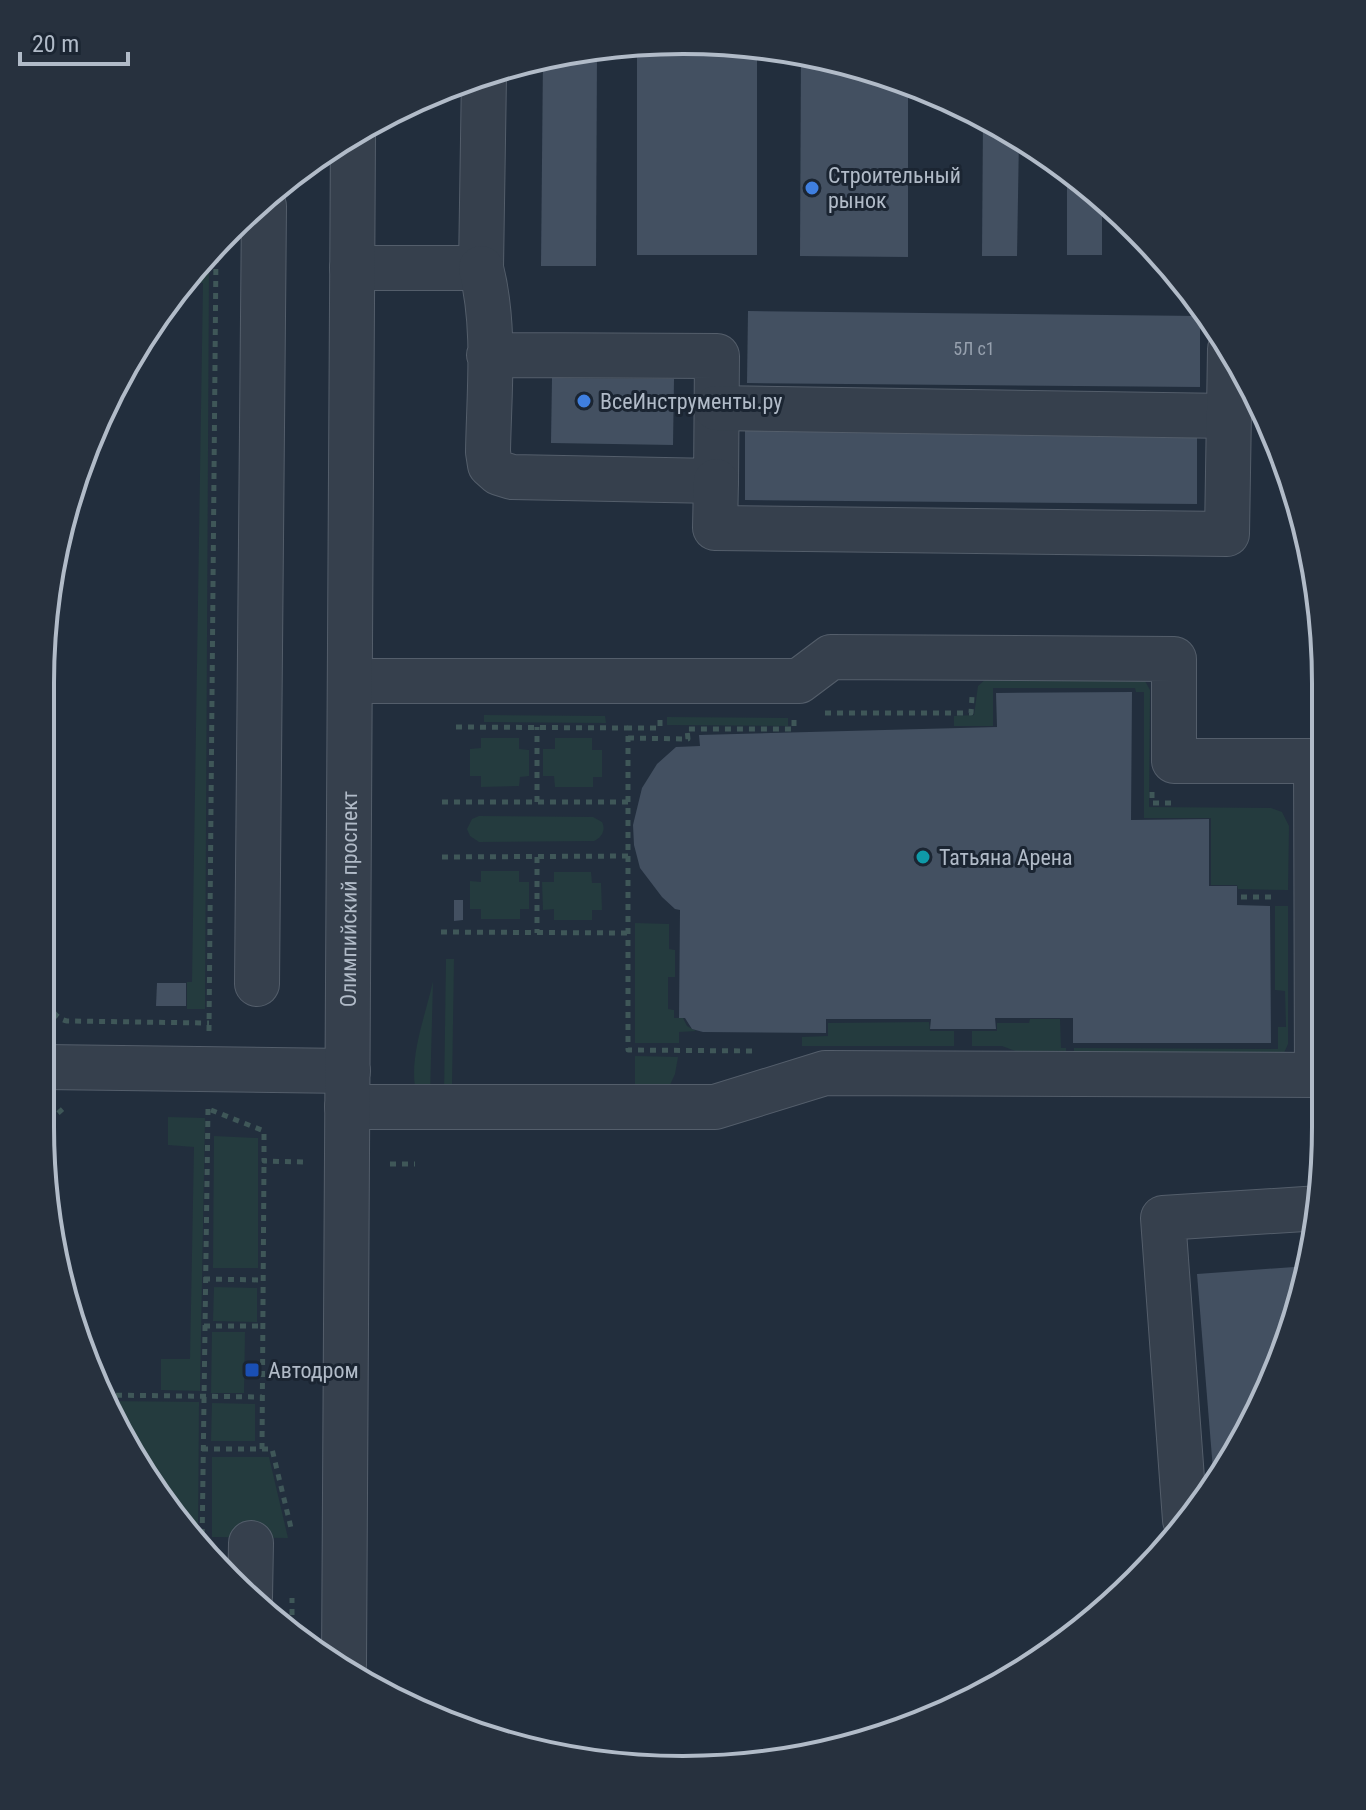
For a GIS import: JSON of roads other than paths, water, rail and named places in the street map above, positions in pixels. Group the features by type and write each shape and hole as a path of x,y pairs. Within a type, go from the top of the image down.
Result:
{"street":[{"path":"484,86 481,268 489,301 490,465 499,473 512,477 716,481"},
{"name":"Олимпийский проспект","path":"344,1656 353,148"},
{"path":"257,984 264,214"},
{"path":"352,268 481,268"},
{"path":"489,355 717,356 715,528 1227,534 1230,372"},
{"path":"716,408 1229,416"},
{"path":"350,681 799,681 831,657 1174,659 1174,761 1312,761"},
{"path":"54,1067 208,1089 347,1089 715,1107 825,1073 1312,1075"},
{"path":"1184,1507 1163,1218 1307,1209"},
{"path":"250,1583 251,1543"}],"place":[{"name":"Строительный рынок","path":"812,188"},
{"name":"ВсеИнструменты.ру","path":"584,401"},
{"name":"Татьяна Арена","path":"923,857"},
{"name":"Автодром","path":"252,1370"}]}
